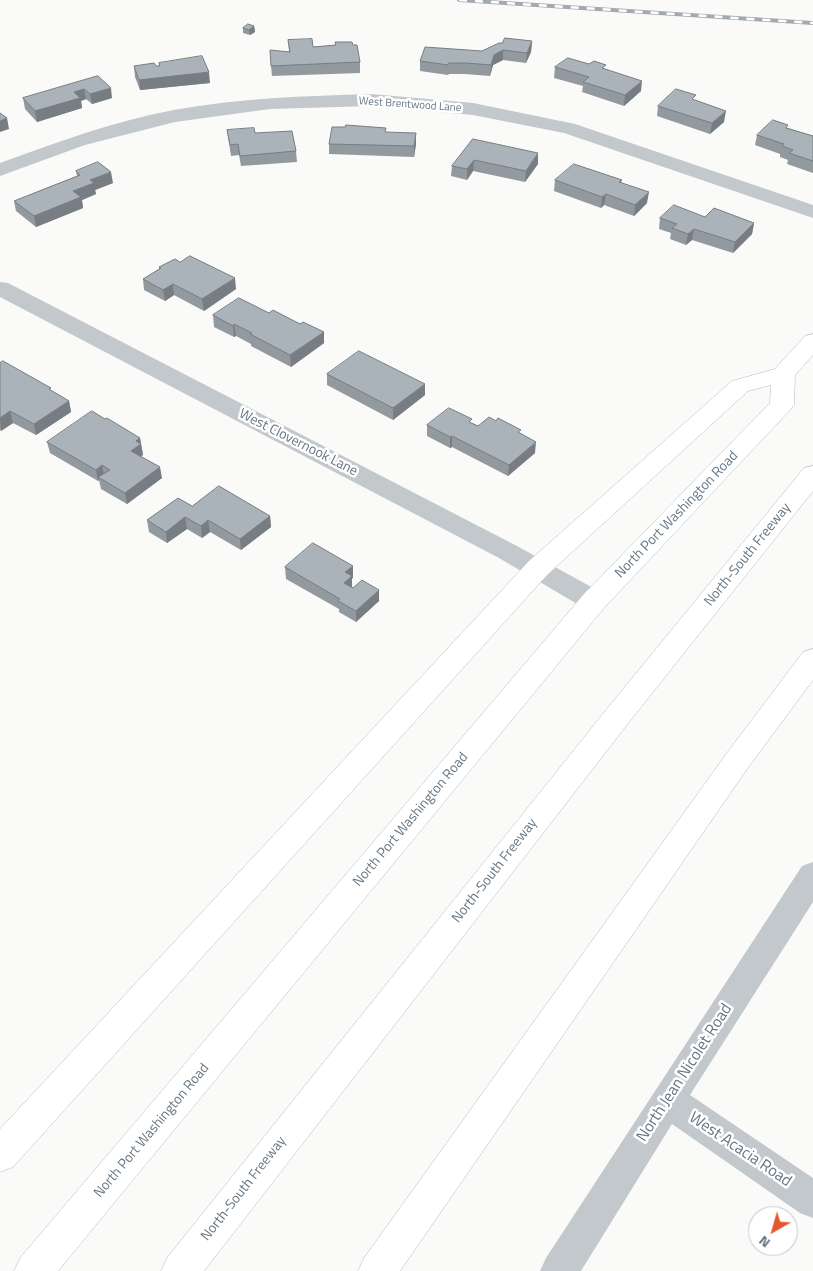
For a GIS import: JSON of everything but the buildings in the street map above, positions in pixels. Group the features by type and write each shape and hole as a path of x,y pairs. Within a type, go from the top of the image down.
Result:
{"main road":[{"path":"0,1155 538,568 740,386 783,374 813,341"},
{"name":"North Port Washington Road","path":"33,1271 594,601 782,405 783,374"},
{"name":"North-South Freeway","path":"180,1271 616,718 813,474"},
{"path":"377,1271 737,761 813,659"}],"street":[{"name":"West Brentwood Lane","path":"0,170 78,141 174,116 270,103 371,100 473,109 568,128 813,212"},
{"name":"West Clovernook Lane","path":"0,288 538,568 594,601"},
{"name":"North Jean Nicolet Road","path":"559,1271 667,1100 813,876"},
{"name":"West Acacia Road","path":"667,1100 813,1200"}],"railway":[{"path":"459,0 813,23"}]}
